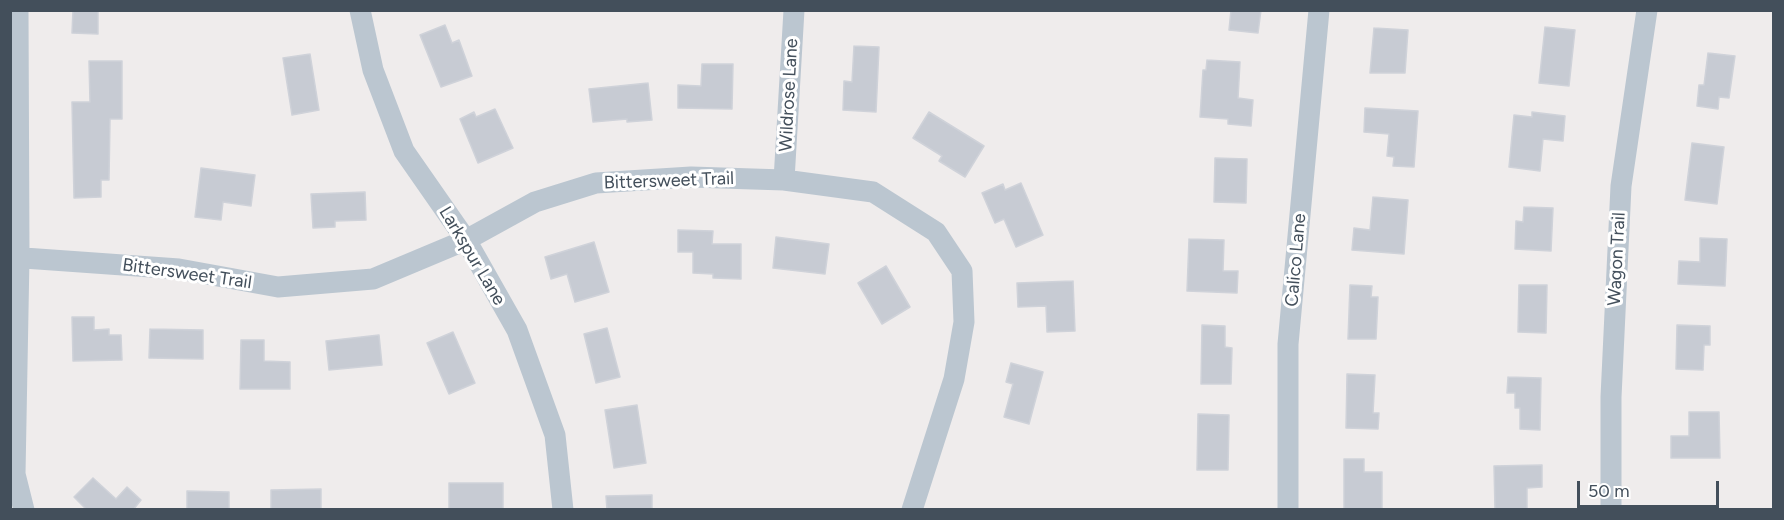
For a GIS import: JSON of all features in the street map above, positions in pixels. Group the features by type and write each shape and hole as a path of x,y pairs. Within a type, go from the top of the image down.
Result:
{"street":[{"path":"18,10 15,474 24,510"},
{"name":"Larkspur Lane","path":"360,10 373,70 404,151 466,240 517,330 555,435 562,510"},
{"name":"Wildrose Lane","path":"784,180 794,10"},
{"name":"Calico Lane","path":"1288,510 1288,344 1319,10"},
{"name":"Wagon Trail","path":"1611,510 1611,397 1621,186 1647,10"},
{"name":"Bittersweet Trail","path":"15,257 179,269 278,287 373,279 466,240 535,202 596,183 691,177 784,180 873,192 936,232 962,271 964,322 954,380 912,510"}],"building":[{"path":"73,10 98,10 98,34 72,33"},
{"path":"1231,10 1261,10 1258,33 1229,30"},
{"path":"445,25 452,43 459,40 472,76 441,87 420,35"},
{"path":"1545,27 1575,30 1569,86 1539,83"},
{"path":"1374,28 1408,30 1405,73 1370,73"},
{"path":"854,46 879,47 876,112 843,110 844,81 852,82"},
{"path":"1708,53 1735,56 1729,98 1719,97 1718,109 1697,106 1699,85 1704,85"},
{"path":"310,54 319,110 292,115 283,58"},
{"path":"1207,60 1240,62 1238,98 1253,100 1251,126 1228,124 1228,119 1200,117 1203,70 1206,70"},
{"path":"89,61 122,61 122,119 110,119 109,180 101,180 101,197 74,198 72,102 90,102"},
{"path":"702,64 733,64 732,109 678,108 678,85 701,86"},
{"path":"648,83 652,120 627,122 627,119 593,122 589,89"},
{"path":"1365,108 1418,111 1414,167 1393,166 1394,157 1387,156 1389,134 1364,132"},
{"path":"495,109 513,148 478,163 460,119 474,112 476,117"},
{"path":"929,112 984,146 965,177 939,161 942,156 913,138"},
{"path":"1532,112 1565,116 1563,141 1543,139 1540,171 1509,167 1514,115 1532,117"},
{"path":"1692,143 1724,147 1717,204 1685,200"},
{"path":"1215,158 1247,159 1246,203 1214,202"},
{"path":"201,168 255,175 251,206 223,202 221,220 195,217"},
{"path":"1021,183 1043,235 1016,247 1004,219 995,223 982,193 1003,184 1005,190"},
{"path":"365,192 366,220 335,221 335,227 313,228 311,194"},
{"path":"1373,197 1408,200 1404,254 1352,250 1354,228 1370,230"},
{"path":"1524,207 1553,208 1551,251 1515,249 1516,221 1523,222"},
{"path":"678,230 713,231 712,244 741,244 741,279 713,278 713,274 693,273 693,252 678,252"},
{"path":"776,237 829,244 825,274 773,268"},
{"path":"1700,238 1727,239 1725,286 1678,284 1679,261 1700,262"},
{"path":"1189,239 1224,240 1223,271 1238,271 1237,293 1187,291"},
{"path":"594,242 609,292 575,302 567,274 551,279 545,257"},
{"path":"886,266 910,307 882,324 858,283"},
{"path":"1073,281 1075,331 1047,332 1046,306 1018,307 1017,283"},
{"path":"1350,285 1372,286 1371,297 1378,297 1376,339 1348,339"},
{"path":"1519,285 1547,285 1546,333 1518,332"},
{"path":"72,317 94,317 94,330 109,329 109,335 121,335 122,360 73,361"},
{"path":"1202,325 1225,326 1225,347 1232,348 1231,384 1201,384"},
{"path":"1677,325 1710,326 1710,345 1704,345 1703,370 1676,369"},
{"path":"607,328 620,377 596,383 584,334"},
{"path":"150,329 203,330 203,359 149,358"},
{"path":"453,332 475,383 449,394 427,343"},
{"path":"379,335 382,365 329,370 326,341"},
{"path":"241,340 264,340 264,361 290,362 290,389 240,389"},
{"path":"1011,363 1043,372 1029,424 1004,417 1013,384 1006,382"},
{"path":"1347,374 1375,375 1373,413 1379,413 1378,429 1346,428"},
{"path":"1508,377 1541,378 1540,430 1520,429 1520,408 1515,408 1515,393 1507,393"},
{"path":"637,405 646,463 614,468 605,410"},
{"path":"1689,412 1719,412 1720,458 1671,458 1671,436 1689,436"},
{"path":"1198,414 1229,415 1228,470 1197,470"},
{"path":"1344,459 1364,459 1364,472 1382,472 1382,509 1344,509"},
{"path":"1542,465 1542,487 1527,488 1527,510 1495,510 1494,466"},
{"path":"93,478 116,499 127,487 141,500 133,510 87,510 74,497"},
{"path":"449,483 503,483 503,510 449,510"},
{"path":"321,489 321,510 271,510 271,490"},
{"path":"187,491 229,492 229,510 187,510"},
{"path":"652,495 652,510 607,510 606,496"}]}
